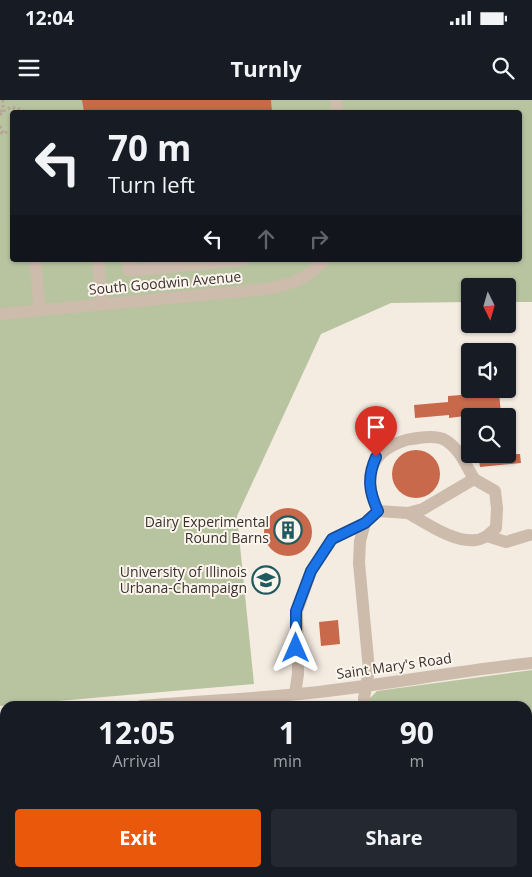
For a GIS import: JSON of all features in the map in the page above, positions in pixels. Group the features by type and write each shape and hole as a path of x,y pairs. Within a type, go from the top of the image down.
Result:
{"street":[{"path":"35,262 40,310"},
{"path":"98,262 102,304"},
{"path":"128,262 129,271 178,263 202,262"},
{"name":"South Goodwin Avenue","path":"0,314 266,289 301,280 313,272 322,262"},
{"path":"378,511 372,500 369,482 372,466 376,457 404,440 426,437 444,439 461,454 474,479 495,491 497,508 496,528 487,536 477,540 462,540 408,513"},
{"path":"295,694 298,674 296,611 311,571 332,539 365,523 378,511 408,513 422,508 474,479"},
{"path":"364,701 369,670 359,563 360,541 365,523"},
{"path":"487,536 506,542 529,535"},
{"name":"Saint Mary's Road","path":"205,701 366,686 532,663"}],"path":[{"path":"0,114 4,100"},
{"path":"0,114 5,109 21,110"},
{"path":"0,126 2,133"}],"green space":[{"path":"0,100 532,100 532,302 516,302 516,278 461,278 461,302 391,303 321,334 237,516 254,684 58,701 0,701"},
{"path":"532,670 532,701 370,701 370,698 377,691"}],"building":[{"path":"82,100 271,100 272,110 84,110"},
{"path":"461,395 461,398 500,398 500,408 461,408 461,416 449,418 449,415 415,418 414,405 448,402 448,396"},
{"path":"411,450 421,450 433,457 440,469 440,479 433,491 421,498 411,498 403,494 396,487 392,479 392,469 396,461 403,454"},
{"path":"516,454 520,454 521,463 480,467 479,463 516,463"},
{"name":"Dairy Experimental Round Barns","path":"283,508 293,508 305,515 312,527 312,537 305,549 293,556 283,556 275,552 268,545 264,537 264,527 268,519 275,512"},
{"path":"338,620 340,644 321,646 319,622"}],"place":[{"name":"Dairy Experimental Round Barns","path":"288,530"},
{"name":"University of Illinois Urbana-Champaign","path":"266,580"}],"route":[{"path":"296,648 296,611 311,571 332,539 365,523 378,511 372,500 369,482 376,457"}]}
